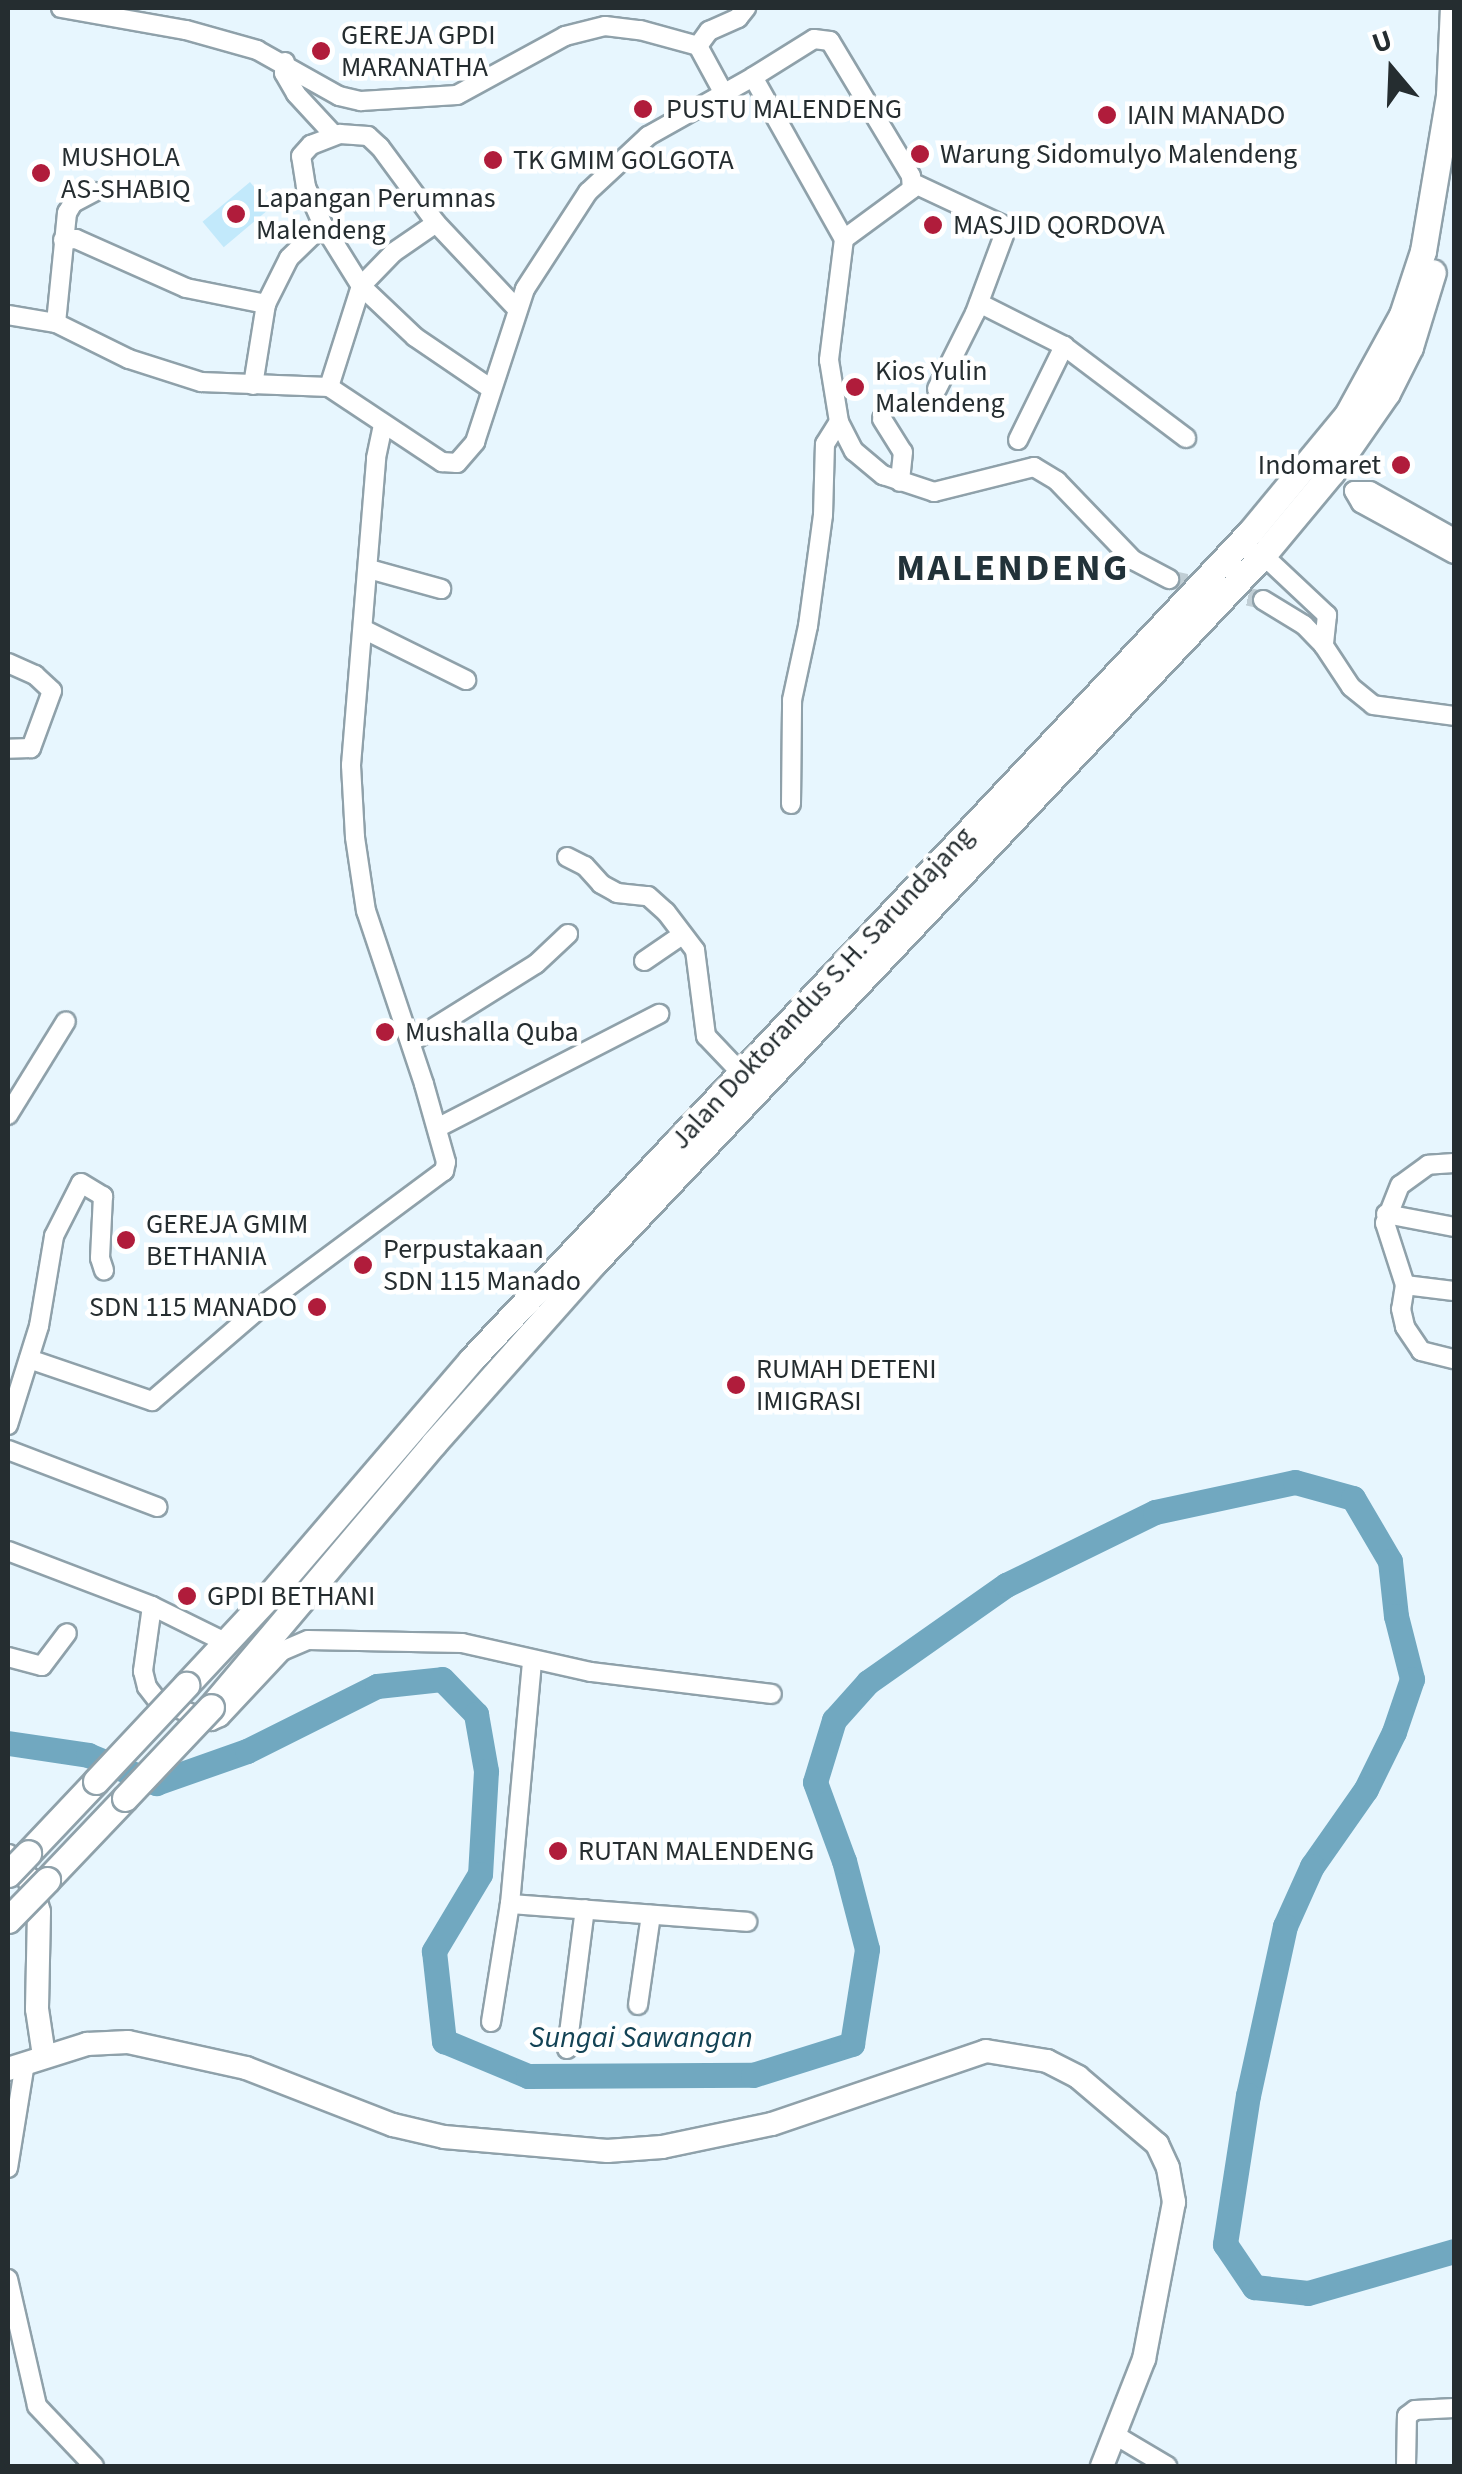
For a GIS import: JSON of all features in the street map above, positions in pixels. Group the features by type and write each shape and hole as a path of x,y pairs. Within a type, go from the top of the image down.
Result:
{"highway":[{"name":"Jalan Doktorandus S.H. Sarundajang","path":"8,1920 211,1707 694,1142 743,1075 1252,532 1348,416 1402,315 1424,251 1448,95 1453,8"},
{"name":"Jalan Doktorandus S.H. Sarundajang","path":"8,1874 186,1686 471,1360 694,1142 1263,555 1328,477 1387,393 1410,347 1435,266 1454,171"}],"main road":[{"path":"8,1856 29,1879 39,1912 37,2010 25,2063 87,2044"},
{"path":"37,2010 46,2027 60,2039 87,2044 128,2042 229,2064 393,2125 444,2138 607,2151 662,2147 772,2124 986,2052 1047,2061 1078,2077 1149,2136 1168,2168 1174,2202 1144,2359 1102,2466"}],"street":[{"path":"73,9 186,30 285,62 339,96 374,102 458,94 565,36 595,27 704,39 742,13"},
{"path":"704,39 724,92"},
{"path":"8,315 56,322 156,369 200,382 329,387 442,462 457,464 475,442 517,310 556,240 612,166 648,136 814,40 830,41 921,187 1007,227 979,303 937,389"},
{"path":"285,62 284,73 296,94 334,136"},
{"path":"753,78 844,238 828,360 839,422 860,458 900,482 934,492 954,490 1012,470 1034,468 1057,481 1134,560 1169,580"},
{"path":"490,388 415,337 361,286 323,225 300,162 310,144 334,136 368,136 390,156 436,223 517,310"},
{"path":"844,238 921,187"},
{"path":"56,322 69,208 94,192"},
{"path":"329,387 361,286 394,252 436,223"},
{"path":"253,385 266,304 288,258 323,225"},
{"path":"63,240 76,239 159,280 266,304"},
{"path":"979,303 1064,346 1186,438"},
{"path":"1018,440 1064,346"},
{"path":"882,419 903,452 900,482"},
{"path":"791,804 792,700 808,626 823,516 825,444 839,422"},
{"path":"29,1358 152,1401 266,1303 438,1179 446,1162 411,1042 370,927 354,837 352,765 376,458 383,426"},
{"path":"1328,477 1354,491 1370,492 1454,538"},
{"path":"1354,491 1361,503 1454,554"},
{"path":"1263,555 1327,615 1324,646"},
{"path":"369,569 440,589"},
{"path":"1263,600 1304,625 1324,646 1351,687 1373,704 1454,716"},
{"path":"365,630 466,680"},
{"path":"8,663 35,675 52,691 31,748 8,749"},
{"path":"567,857 617,893 636,893 656,902 700,964 706,1036 743,1075"},
{"path":"411,1042 536,964 568,934"},
{"path":"644,961 682,935"},
{"path":"436,1128 659,1014"},
{"path":"8,1116 66,1022"},
{"path":"1454,1162 1428,1166 1414,1173 1400,1185 1386,1214 1386,1235 1405,1285 1401,1309 1414,1343 1421,1351 1454,1360"},
{"path":"8,1425 42,1315 54,1236 81,1184 103,1196 100,1258 104,1270"},
{"path":"1386,1214 1454,1227"},
{"path":"1405,1285 1454,1292"},
{"path":"8,1450 157,1508"},
{"path":"8,1551 152,1606 225,1642"},
{"path":"152,1606 142,1670 147,1686 158,1701 211,1721 220,1717 268,1663 295,1642 462,1643 532,1662 772,1694"},
{"path":"280,1624 358,1643"},
{"path":"8,1657 42,1666 67,1632"},
{"path":"491,2022 510,1904 532,1662"},
{"path":"510,1904 747,1922"},
{"path":"567,2048 585,1909"},
{"path":"638,2005 651,1915"},
{"path":"8,2168 25,2063"},
{"path":"8,2279 37,2406 94,2466"},
{"path":"1406,2466 1407,2416 1415,2410 1454,2408"},
{"path":"1115,2436 1168,2466"}],"shaded area":[{"name":"Lapangan Perumnas Malendeng","path":"250,182 271,207 224,247 203,222"}],"waterway":[{"name":"Sungai Sawangan","path":"8,1743 88,1755 156,1783 247,1751 377,1686 442,1679 476,1714 486,1771 480,1874 434,1951 444,2041 528,2076 753,2075 852,2044 867,1949 844,1861 815,1782 834,1720 868,1682 1006,1585 1155,1512 1295,1482 1353,1498 1390,1561 1396,1616 1412,1679 1394,1732 1366,1789 1312,1866 1285,1926 1248,2095 1225,2244 1254,2287 1308,2293 1454,2251"}],"tunnel":[{"path":"1169,579 1263,600"}],"place":[{"name":"GEREJA GPDI MARANATHA","path":"321,51"},
{"name":"PUSTU MALENDENG","path":"643,109"},
{"name":"IAIN MANADO","path":"1107,115"},
{"name":"Warung Sidomulyo Malendeng","path":"920,154"},
{"name":"TK GMIM GOLGOTA","path":"493,160"},
{"name":"MUSHOLA AS-SHABIQ","path":"41,173"},
{"name":"Lapangan Perumnas Malendeng","path":"236,214"},
{"name":"MASJID QORDOVA","path":"933,225"},
{"name":"Kios Yulin Malendeng","path":"855,387"},
{"name":"Indomaret","path":"1401,465"},
{"name":"Mushalla Quba","path":"385,1032"},
{"name":"GEREJA GMIM BETHANIA","path":"126,1240"},
{"name":"Perpustakaan SDN 115 Manado","path":"363,1265"},
{"name":"SDN 115 MANADO","path":"317,1307"},
{"name":"RUMAH DETENI IMIGRASI","path":"736,1385"},
{"name":"GPDI BETHANI","path":"187,1596"},
{"name":"RUTAN MALENDENG","path":"558,1851"}],"district":[{"name":"MALENDENG","path":"1013,569"}]}
